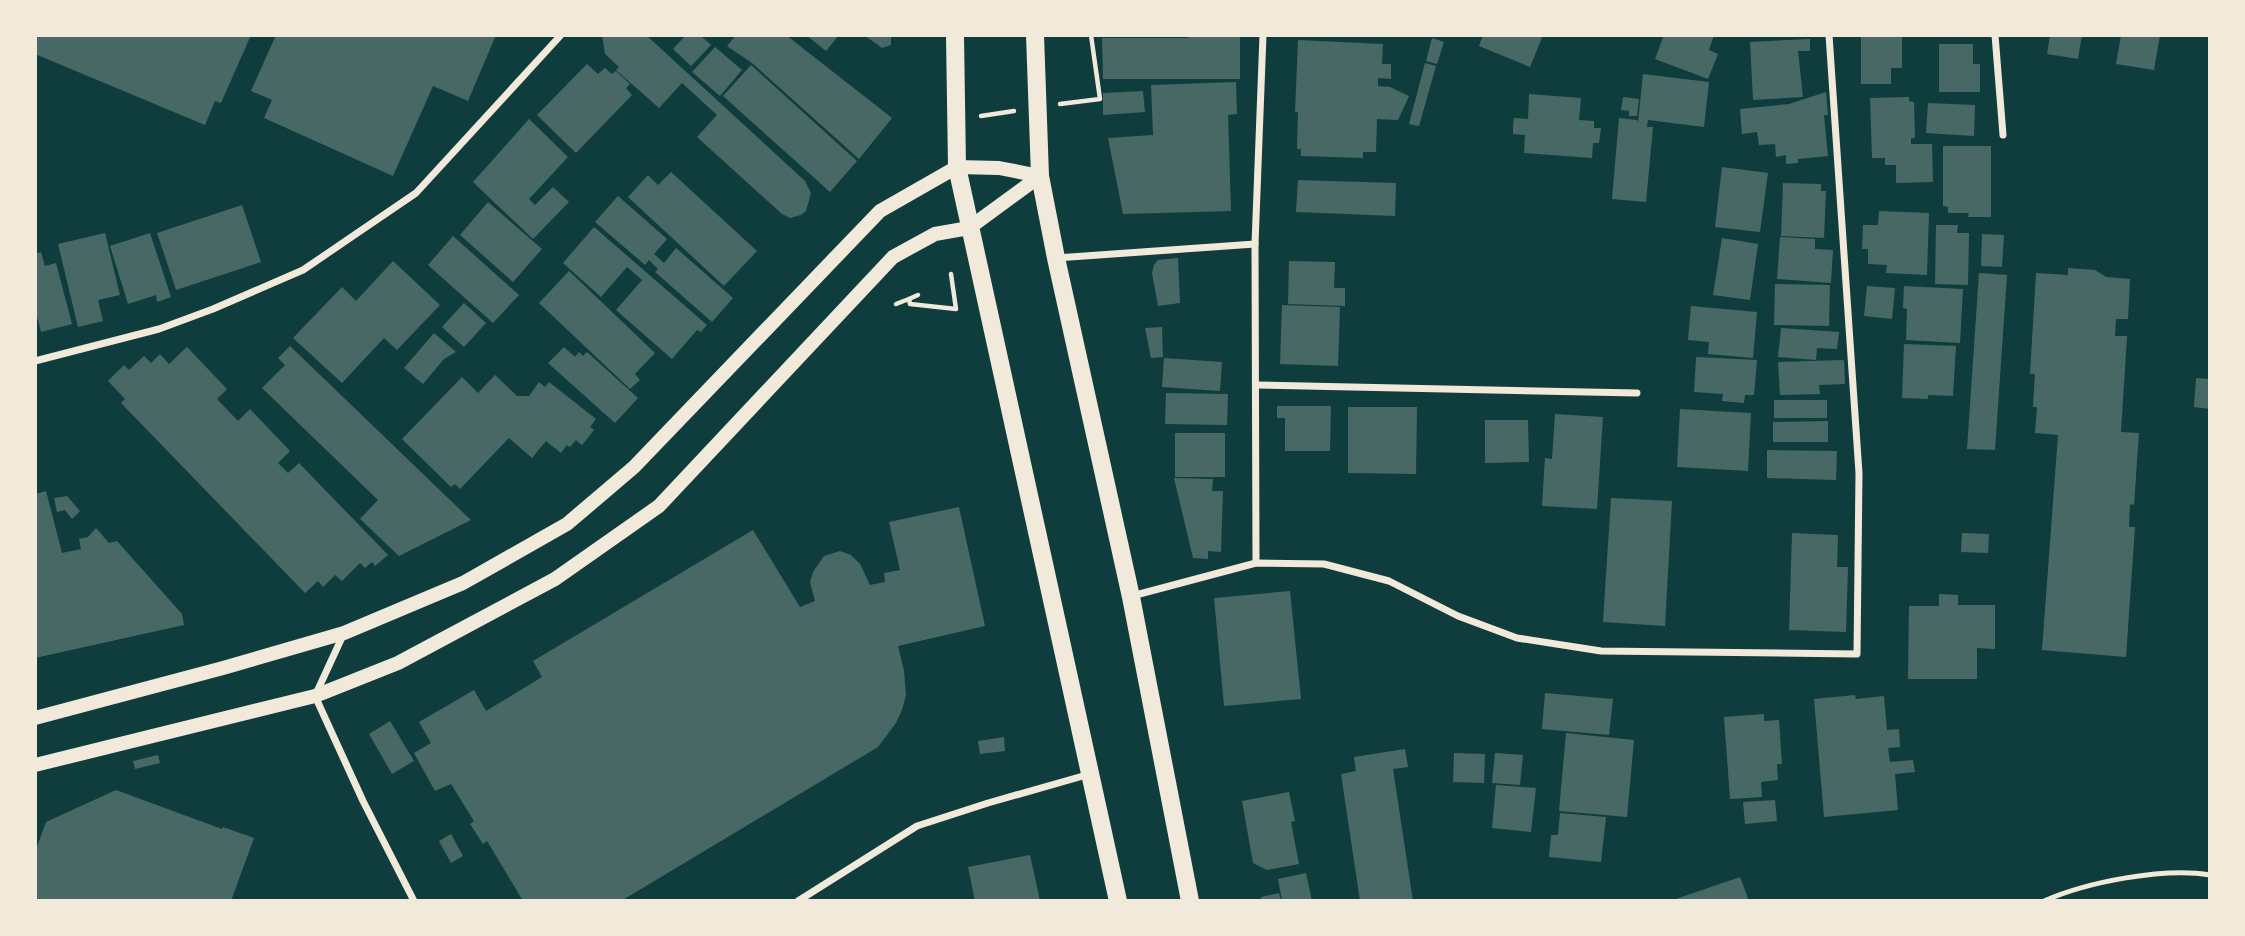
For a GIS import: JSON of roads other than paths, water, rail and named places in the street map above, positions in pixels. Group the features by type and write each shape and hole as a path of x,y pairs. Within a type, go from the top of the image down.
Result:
{"main road":[{"path":"955,35 957,167 1118,901"},
{"path":"1035,35 1040,176 1055,258 1131,597 1190,901"},
{"path":"35,718 344,633 463,583 567,524 634,467 880,211 957,167 999,168 1040,176"},
{"path":"35,765 315,696 397,663 555,579 659,506 893,257 936,234 969,228 1040,176"}],"street":[{"path":"35,361 159,329 303,270 416,193 561,35"},
{"path":"1256,563 1255,244 1264,35"},
{"path":"1131,597 1256,563 1324,564 1389,581 1458,616 1517,638 1601,651 1857,654 1859,473 1829,35"},
{"path":"1995,35 2003,135"},
{"path":"1055,258 1255,244"},
{"path":"1255,385 1637,393"},
{"path":"344,633 315,696 363,801 414,901"},
{"path":"798,901 917,826 1091,774"}],"lane":[{"path":"2045,901 2061,894 2137,876 2198,873 2210,876"}]}
